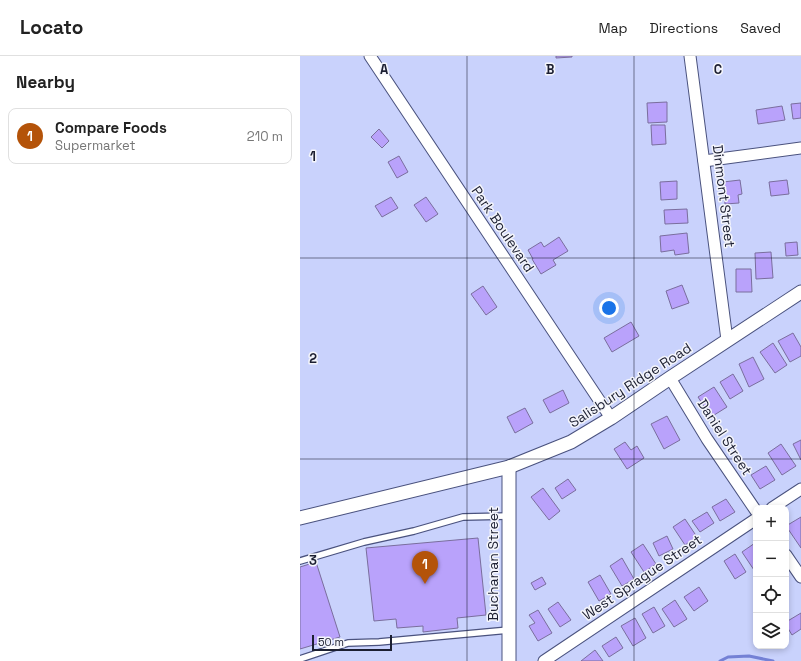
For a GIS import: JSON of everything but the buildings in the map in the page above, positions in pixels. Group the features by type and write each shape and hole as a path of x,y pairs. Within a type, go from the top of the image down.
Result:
{"street":[{"name":"Park Boulevard","path":"370,56 611,418"},
{"name":"Dinmont Street","path":"690,56 727,340"},
{"path":"704,161 801,148"},
{"name":"Salisbury Ridge Road","path":"300,518 509,467 571,442 611,418 801,292"},
{"name":"Daniel Street","path":"670,378 707,439 753,507"},
{"name":"Buchanan Street","path":"509,467 510,661"},
{"path":"777,505 801,489"},
{"name":"West Sprague Street","path":"544,661 753,521"},
{"path":"789,559 801,577"}],"lane":[{"path":"300,561 364,542 414,531 463,517 509,516"},
{"path":"300,659 348,643 379,642 509,630"}],"waterway":[{"path":"720,661 728,657 749,656 773,661"}],"place":[{"name":"Compare Foods","path":"425,584"}]}
